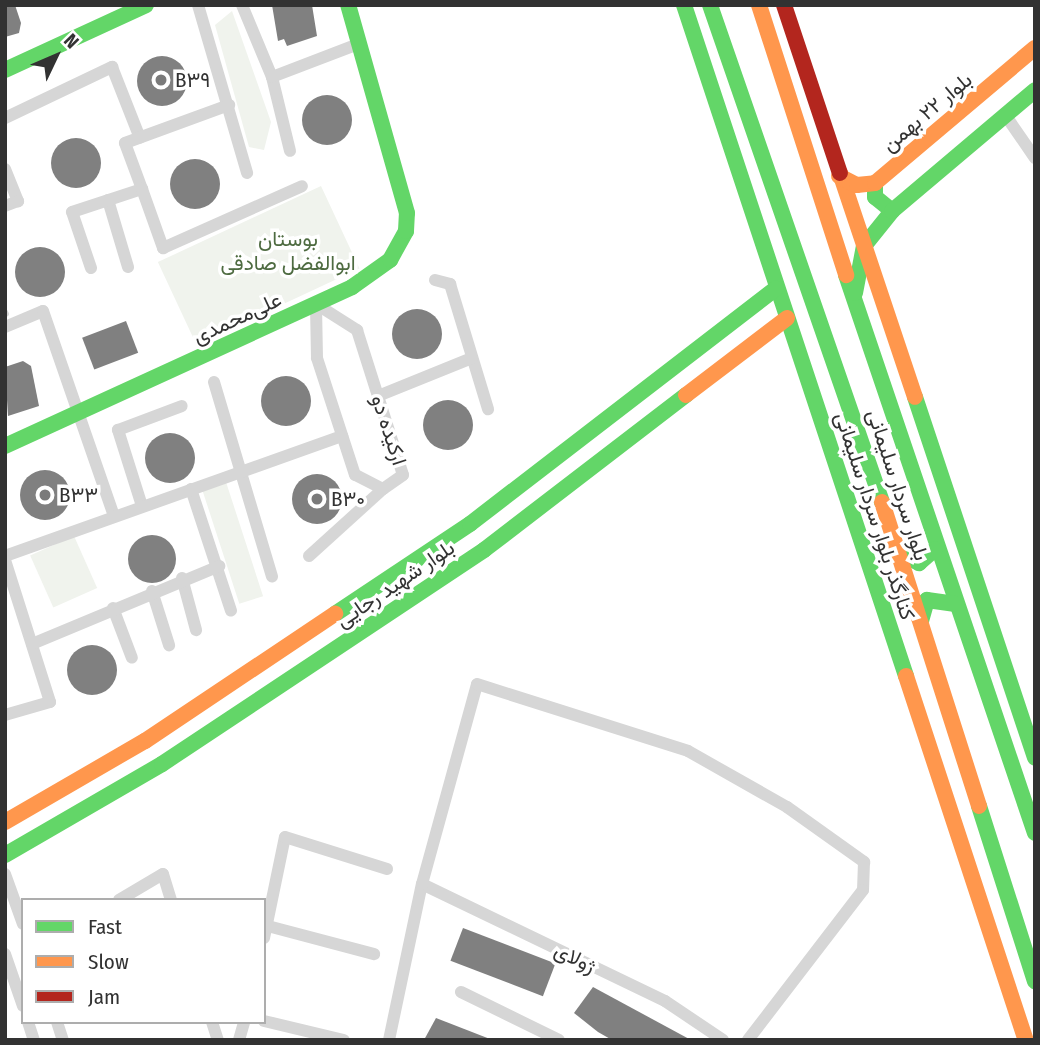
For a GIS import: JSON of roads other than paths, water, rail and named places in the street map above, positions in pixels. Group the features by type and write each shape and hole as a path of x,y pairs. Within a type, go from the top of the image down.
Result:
{"main road":[{"path":"5,70 146,5"},
{"name":"علی‌محمدی","path":"5,446 316,304 375,274 406,232 407,214 348,5"},
{"name":"کنارگذر بلوار سردار سلیمانی","path":"684,5 1027,1040"},
{"name":"بلوار سردار سلیمانی","path":"710,5 921,621 1035,981"},
{"name":"بلوار سردار سلیمانی","path":"759,5 935,549 1035,833"},
{"path":"784,5 1035,758"},
{"name":"بلوار ۲۲ بهمن","path":"839,176 857,185 875,183 1035,48"},
{"path":"854,301 864,246 892,211 1035,90"},
{"path":"875,183 875,197 892,211"},
{"name":"بلوار شهید رجایی","path":"5,822 145,741 470,524 776,288"},
{"name":"بلوار شهید رجایی","path":"5,855 162,764 484,550 787,318"},
{"path":"662,375 679,388 678,402"},
{"path":"898,552 919,564 935,549"},
{"path":"921,621 927,600 954,604"},
{"path":"990,927 1015,919"}],"street":[{"path":"111,22 113,5"},
{"path":"198,5 247,173"},
{"path":"242,5 272,77 290,151"},
{"path":"272,77 358,44"},
{"path":"5,118 112,67 140,138"},
{"path":"229,105 125,143 163,248 303,186"},
{"path":"1006,116 1035,158"},
{"path":"5,169 11,203"},
{"path":"91,268 72,212 142,189"},
{"path":"108,200 128,267"},
{"path":"435,280 450,284 488,409"},
{"name":"ارکیده دو","path":"316,304 356,330 403,475 383,489 355,475 317,358 316,304"},
{"path":"5,327 43,310 114,516"},
{"path":"378,396 472,358"},
{"path":"214,382 243,471 272,577"},
{"path":"142,506 118,430 182,406"},
{"path":"5,715 50,702 5,558 191,488 342,436"},
{"path":"191,488 219,566 231,611"},
{"path":"309,556 383,489"},
{"path":"32,644 182,578 219,566"},
{"path":"182,578 196,630"},
{"path":"152,591 169,645"},
{"path":"113,608 132,659"},
{"path":"389,1040 422,884 477,684 688,751 788,807 864,862 863,890 748,1040"},
{"path":"266,925 285,837 387,869"},
{"path":"5,874 10,900 21,921"},
{"path":"122,898 163,874 174,898"},
{"name":"ژولای","path":"422,884 665,1001 723,1040"},
{"path":"266,930 374,954"},
{"path":"5,954 21,1000"},
{"path":"460,992 559,1040"},
{"path":"266,1021 344,1040"}],"place":[{"name":"B۳۹","path":"161,80"},
{"name":"B۳۳","path":"45,495"},
{"name":"B۳۰","path":"317,499"}],"park label":[{"name":"بوستان ابوالفضل صادقی","path":"288,251"}]}
